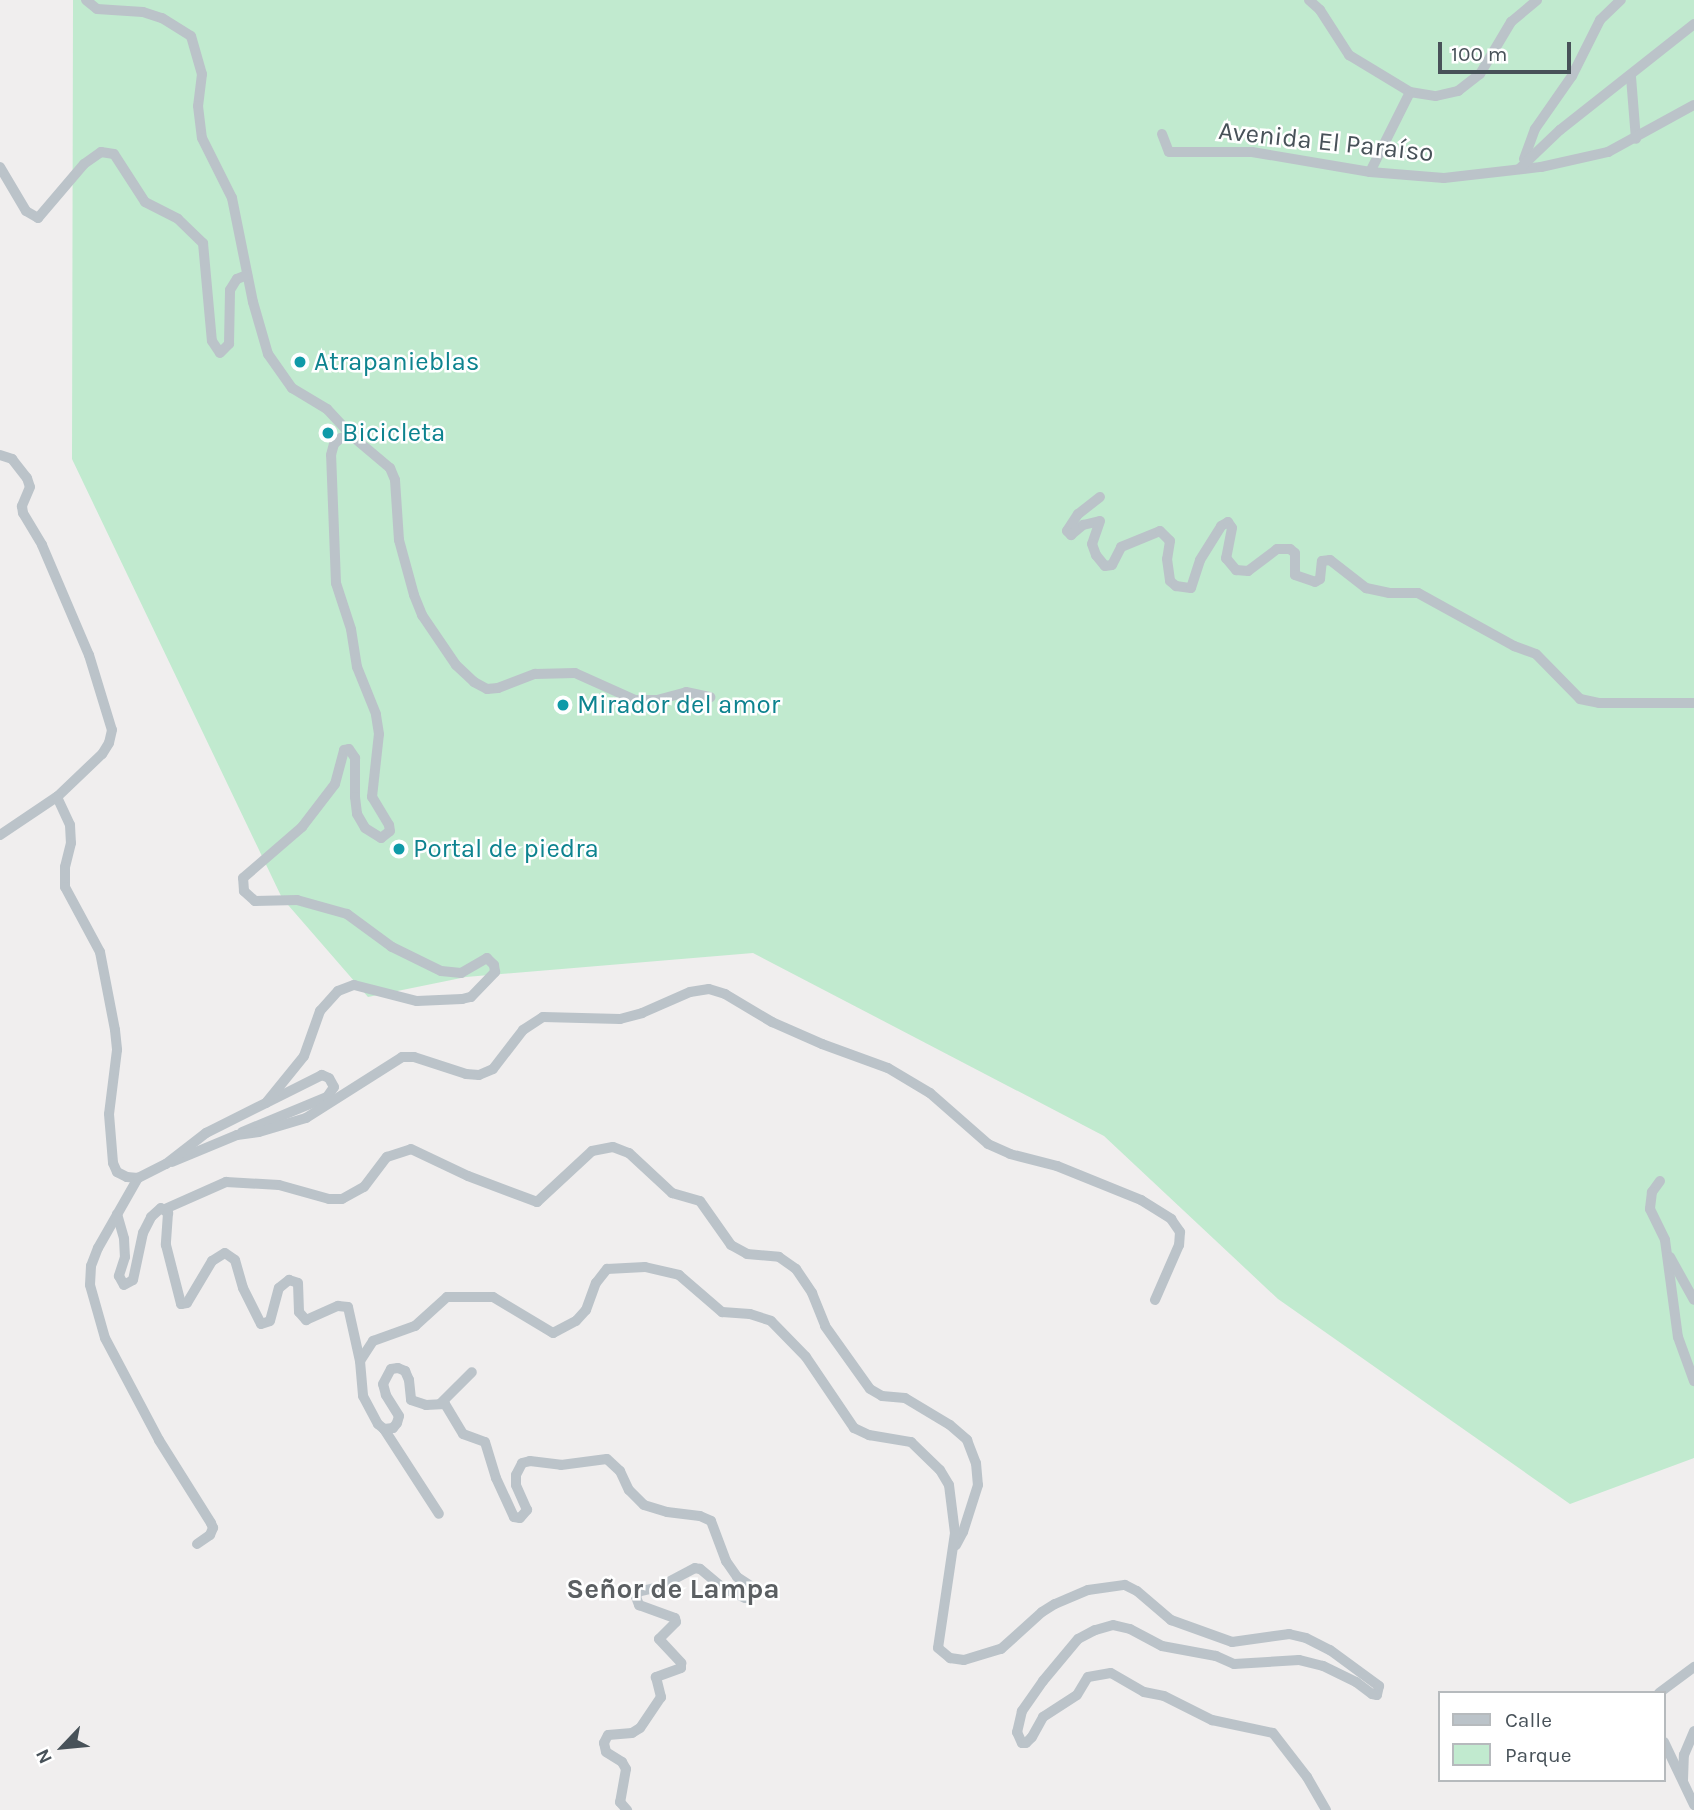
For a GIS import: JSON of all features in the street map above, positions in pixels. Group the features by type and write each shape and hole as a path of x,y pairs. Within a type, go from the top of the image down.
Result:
{"street":[{"path":"86,0 97,9 143,12 162,18 191,36 202,74 198,106 202,138 232,198 247,275 268,354 292,388 327,409 352,436 390,468 394,480 399,540 422,615 456,665 474,682 487,689 498,688 535,674 575,673 635,700 657,700 686,692 710,697"},
{"path":"1309,0 1321,10 1349,55 1410,92 1436,96 1458,91 1480,74 1511,22 1537,0"},
{"path":"1521,166 1535,129 1572,76 1600,20 1621,0"},
{"path":"1521,166 1694,24"},
{"path":"1631,77 1636,139"},
{"path":"1370,172 1410,92"},
{"name":"Avenida El Paraíso","path":"1162,134 1169,152 1252,152 1370,172 1444,178 1581,160 1636,139 1694,105"},
{"path":"0,167 26,211 38,218 84,164 101,152 114,154 145,202 177,219 203,243 212,341 220,353 229,344 230,290 237,279 247,275"},
{"path":"266,1103 304,1056 320,1011 345,987 368,988 417,1001 462,999 471,997 495,972 494,965 487,958 461,973 441,971 392,947 347,914 297,900 255,901 244,891 243,878 302,827 335,784 344,750 349,749 355,758 357,814 365,828 381,838 390,831 372,797 379,734 376,714 357,667 351,629 336,583 331,455 334,444 341,438 352,436"},
{"path":"0,455 12,459 27,478 30,487 22,506 23,513 43,545 89,655 112,730 109,743 102,754 57,797 0,835"},
{"path":"1100,497 1078,514 1067,531 1072,535 1083,525 1100,521 1092,544 1096,555 1108,567 1113,564 1121,547 1160,531 1170,541 1167,559 1170,582 1176,586 1191,588 1200,560 1222,526 1228,522 1232,528 1226,558 1236,570 1251,569 1277,549 1290,549 1295,553 1295,575 1315,582 1320,579 1322,561 1330,560 1366,588 1388,593 1418,593 1514,646 1536,654 1580,699 1599,703 1694,703"},
{"path":"57,797 70,825 71,843 65,866 65,887 100,952 116,1030 117,1050 109,1114 113,1163 117,1172 138,1178 237,1135 258,1123 327,1097 334,1087 329,1078 322,1075 206,1133 166,1164"},
{"path":"237,1135 259,1132 306,1118 402,1057 414,1057 466,1074 479,1075 493,1069 523,1030 544,1017 620,1019 642,1013 690,992 709,989 725,994 772,1022 888,1068 930,1093 988,1144 1010,1154 1057,1166 1141,1200 1171,1219 1180,1232 1180,1245 1156,1300"},
{"path":"117,1214 125,1257 119,1276 122,1284 127,1285 133,1280 147,1225 156,1211 226,1182 279,1185 330,1199 342,1199 364,1187 387,1157 411,1149 468,1176 537,1202 592,1151 613,1147 628,1153 672,1193 700,1201 731,1245 747,1254 779,1256 796,1269 812,1293 825,1326 870,1389 882,1395 905,1398 950,1425 967,1440 976,1463 978,1485 963,1532 953,1549"},
{"path":"138,1178 98,1248 90,1285 105,1338 196,1503 211,1523 210,1535 197,1544"},
{"path":"1661,1181 1652,1192 1650,1209 1666,1250 1694,1300"},
{"path":"165,1209 169,1222 166,1245 181,1304 187,1303 212,1261 220,1254 227,1253 235,1260 243,1288 261,1324 270,1321 279,1288 289,1280 298,1283 299,1312 304,1319 338,1306 348,1307 360,1361 363,1396 378,1424 384,1429 439,1514"},
{"path":"1666,1250 1673,1308 1683,1357 1694,1392"},
{"path":"360,1361 373,1341 415,1326 447,1297 493,1297 552,1333 576,1321 586,1310 596,1283 607,1269 645,1267 668,1271 685,1279 722,1312 750,1314 771,1321 806,1357 854,1428 869,1435 911,1442 937,1465 949,1485 953,1510 953,1549 942,1604 938,1648 950,1658 964,1660 1001,1649 1042,1612 1055,1604 1088,1590 1125,1585 1138,1591 1171,1620 1232,1642 1289,1634 1306,1638 1366,1674 1379,1686 1377,1695 1323,1666 1279,1659 1234,1664 1216,1656 1162,1646 1130,1629 1113,1625 1078,1639 1022,1711 1018,1738 1026,1743 1043,1717 1076,1695 1088,1678 1111,1673 1212,1720 1273,1733 1307,1777 1326,1810"},
{"path":"1683,1357 1694,1381"},
{"path":"384,1429 393,1428 399,1416 386,1395 383,1384 391,1369 405,1371 411,1400 417,1404 440,1404 451,1409 463,1434 485,1442 496,1478 514,1517 520,1518 527,1510 516,1485 516,1475 522,1463 530,1461 561,1465 607,1459 620,1471 629,1490 644,1504 667,1512 701,1516 711,1521 737,1577 754,1588 753,1596 746,1598 723,1588 701,1569 695,1569 659,1587 638,1592 636,1597 639,1605 675,1618 676,1622 659,1639 681,1663 681,1668 656,1677 661,1697 640,1728 608,1735 604,1743 606,1752 622,1762 626,1769 620,1802 626,1810"},
{"path":"440,1404 472,1371"},
{"path":"1662,1691 1694,1667"},
{"path":"1683,1786 1684,1755 1694,1731"},
{"path":"1666,1747 1694,1805"}],"green space":[{"path":"73,0 1694,0 1694,1458 1570,1504 1278,1299 1104,1136 753,953 466,977 368,997 282,898 72,459"}],"place":[{"name":"Atrapanieblas","path":"300,362"},
{"name":"Bicicleta","path":"328,433"},
{"name":"Mirador del amor","path":"563,705"},
{"name":"Portal de piedra","path":"399,849"}],"district":[{"name":"Señor de Lampa","path":"673,1589"}]}
